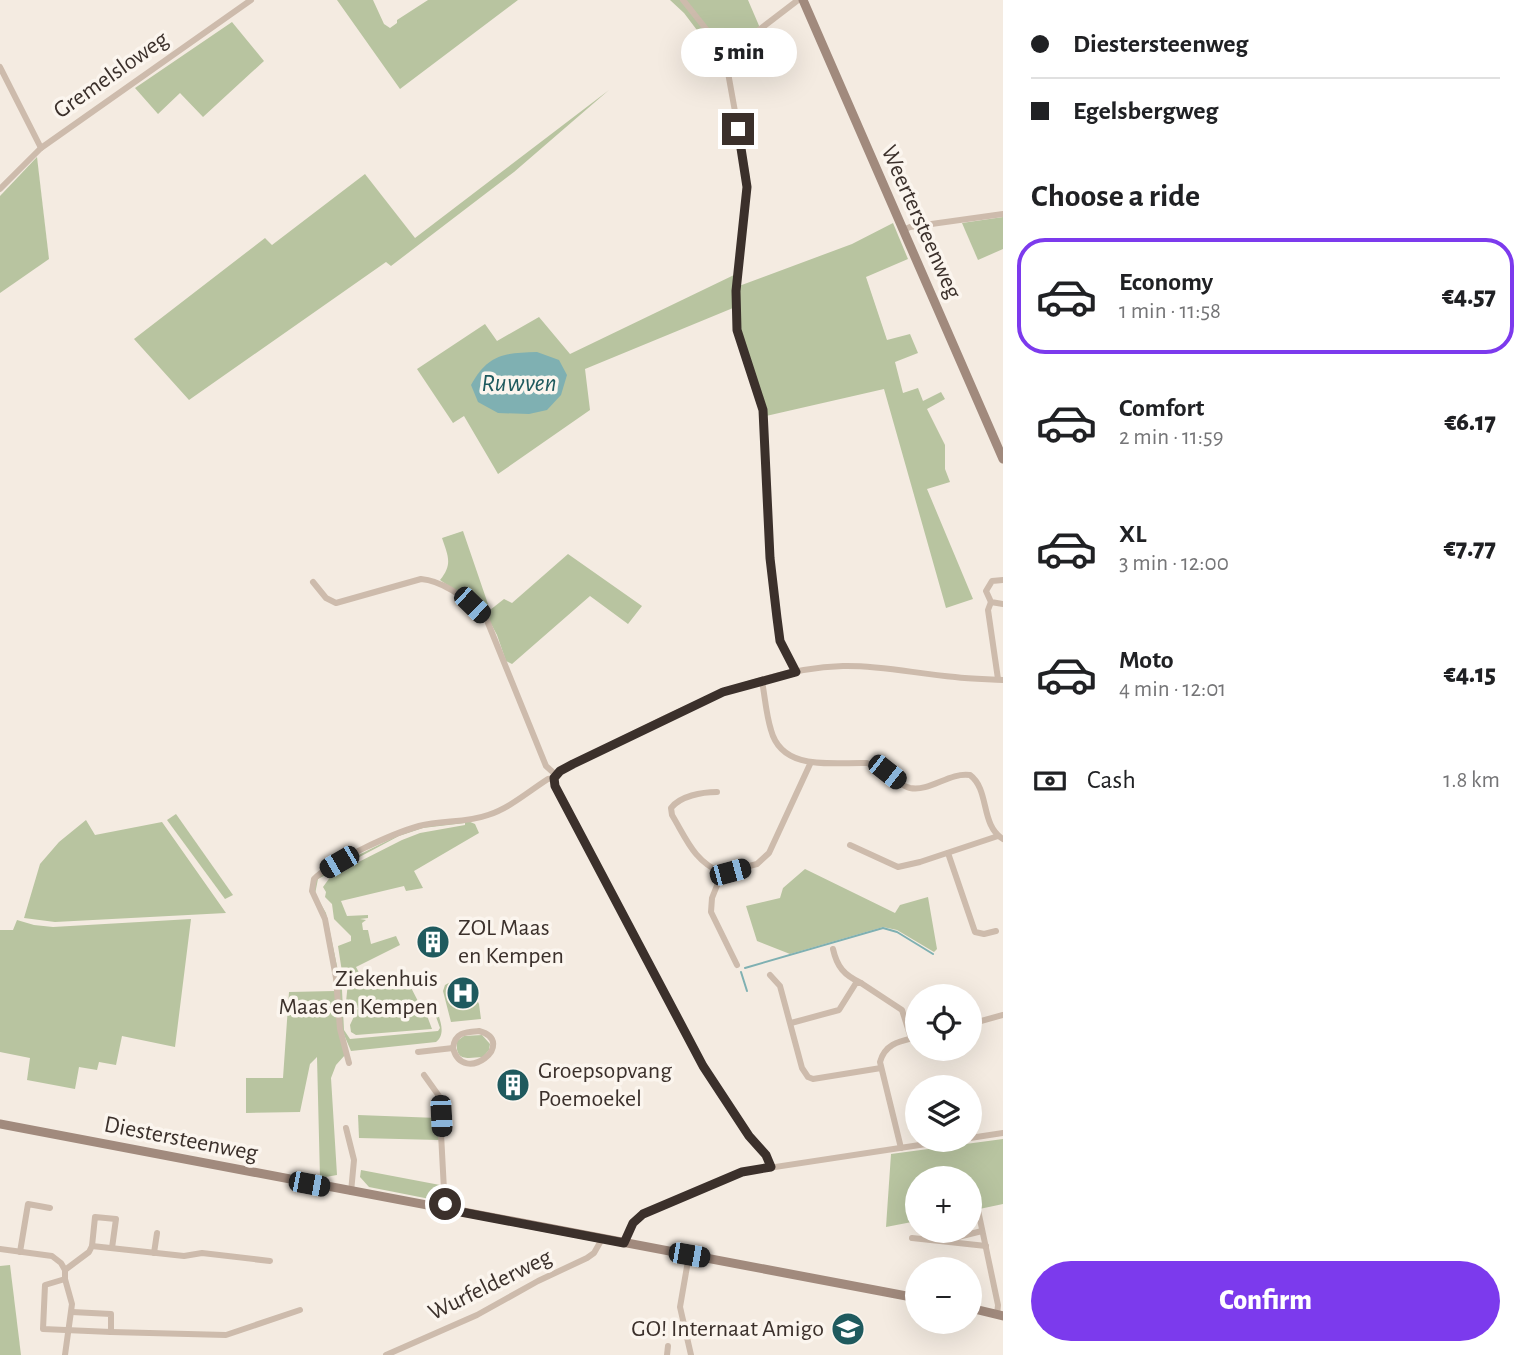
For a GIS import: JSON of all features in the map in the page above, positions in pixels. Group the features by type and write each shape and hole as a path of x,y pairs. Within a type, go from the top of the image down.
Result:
{"main road":[{"name":"Weertersteenweg","path":"800,0 1003,459"},
{"name":"Diestersteenweg","path":"0,1124 905,1296"},
{"path":"982,1311 1000,1315"}],"street":[{"name":"Gremelsloweg","path":"0,189 41,148 251,0"},
{"path":"683,0 725,56 747,178 736,291 737,330 763,410 770,558 777,618 780,641 796,672"},
{"path":"725,56 800,0"},
{"path":"0,67 41,148"},
{"path":"903,230 1003,214"},
{"path":"313,582 326,598 336,603 421,579 434,580 472,605 486,618 546,766 555,777 555,786 703,1066 749,1136 766,1155 771,1167"},
{"path":"1003,580 992,581 987,587 986,595 991,602 1003,604"},
{"path":"349,1063 340,1029 336,978 325,919 312,891 314,879 339,862 402,832 429,824 486,816 513,803 573,764 723,692 796,672 843,666 1000,679 988,610 991,602"},
{"path":"762,681 771,732 794,760 867,763 877,766 911,788 970,775 976,782 991,828 1001,837"},
{"path":"717,792 687,798 676,802 671,808 696,856 704,864 723,873 757,864 769,853 811,762"},
{"path":"850,845 898,867 1001,837"},
{"path":"948,853 975,932 984,934 996,931"},
{"path":"723,873 712,898 711,912 737,965"},
{"path":"833,949 837,965 848,976 902,1010 905,1017"},
{"path":"770,975 780,986 802,1068 808,1077 813,1079 881,1068"},
{"path":"791,1023 839,1010 856,983 861,983"},
{"path":"982,1021 1003,1015"},
{"path":"467,1032 487,1034 493,1045 489,1057 480,1062 461,1060 453,1048 456,1037 467,1032"},
{"path":"901,1148 881,1068 882,1054 891,1044 905,1040"},
{"path":"418,1052 453,1048"},
{"path":"424,1075 439,1096 445,1209"},
{"path":"346,1128 354,1160 351,1192"},
{"path":"982,1136 1003,1133"},
{"path":"624,1243 633,1223 643,1214 742,1172 905,1147"},
{"path":"20,1252 28,1204 50,1208"},
{"path":"65,1270 89,1252 95,1217 116,1219 112,1248"},
{"path":"982,1231 1000,1315"},
{"path":"154,1253 157,1233"},
{"name":"Wurfelderweg","path":"386,1355 477,1315 538,1281 587,1258 594,1253 602,1239"},
{"path":"965,1243 986,1246"},
{"path":"92,1246 184,1256 202,1253 270,1261"},
{"path":"0,1249 56,1257 65,1270 72,1312 65,1355"},
{"path":"689,1255 680,1307 691,1355"},
{"path":"65,1279 45,1285 43,1329 226,1335 300,1310"},
{"path":"72,1312 111,1314 111,1332"},
{"path":"667,1355 668,1346"}],"green space":[{"path":"337,0 373,0 384,24 390,28 397,20 428,0 518,0 400,89"},
{"path":"670,0 748,0 760,28 727,52 719,53 712,50 684,13"},
{"path":"232,22 264,61 203,117 180,93 158,114 135,88"},
{"path":"609,90 514,172 391,266 386,262 189,400 134,339 265,238 272,245 365,174 415,238"},
{"path":"37,157 49,259 0,293 0,196"},
{"path":"1003,217 1003,249 978,260 962,223"},
{"path":"893,223 908,259 866,277 887,340 910,334 918,353 895,362 903,393 918,388 923,401 941,392 945,399 927,409 945,445 945,469 950,482 927,489 973,599 946,608 884,389 766,416 739,327 739,286 852,244"},
{"path":"734,275 733,308 585,369 590,410 498,474 464,416 453,423 417,369 485,324 497,341 539,317 570,354"},
{"path":"463,531 490,610 504,599 512,603 568,554 642,606 628,624 590,596 512,664 506,661 497,635 483,609 440,580 448,564 442,538"},
{"path":"176,814 233,895 225,899 167,820"},
{"path":"86,820 95,835 162,822 226,913 55,922 24,918 40,864 59,842"},
{"path":"468,821 475,824 479,833 414,871 423,888 406,891 404,886 341,901 347,916 368,915 368,918 360,919 366,920 362,923 363,930 368,930 371,944 396,936 400,945 356,967 364,982 403,972 422,1009 436,1007 441,1026 441,1034 436,1042 351,1051 342,1030 338,981 326,918 313,892 314,881 322,873 401,834 418,827","holes":["465,825 420,833 402,840 331,876 323,887 325,897 332,904 334,919 351,936 351,941 338,946 342,972 348,982 346,1002 358,1008 350,1025 351,1032 356,1035 432,1029 426,1013 429,1010 434,1011 440,1028 438,1031 350,1039 344,1030 342,990 326,913 315,894 318,879 399,836 423,828"]},
{"path":"805,869 895,913 900,905 928,897 937,949 934,952 897,930 883,927 790,954 757,941 746,906 780,898 783,888"},
{"path":"191,919 175,1047 122,1036 116,1065 99,1062 97,1070 79,1067 75,1089 27,1080 30,1058 0,1052 0,930 13,930 17,920 53,927"},
{"path":"456,979 464,980 457,991 462,990 464,997 475,996 481,1019 451,1022 443,991 445,985"},
{"path":"335,991 345,1055 336,1065 331,1078 337,1175 320,1178 317,1057 310,1064 300,1112 246,1113 246,1078 283,1078 289,992"},
{"path":"482,1035 490,1044 483,1057 460,1056 457,1041 464,1036"},
{"path":"358,1115 438,1118 439,1140 359,1138"},
{"path":"1003,1139 1003,1204 982,1208 982,1166 905,1166 905,1223 886,1227 891,1154 982,1152 982,1142"},
{"path":"361,1170 440,1185 440,1201 369,1187 360,1177"},
{"path":"10,1265 21,1355 0,1355 0,1266"}],"water":[{"name":"Ruwven","path":"537,352 559,360 567,375 561,395 547,410 529,414 498,413 478,402 471,385 491,361 515,353"}],"waterway":[{"path":"745,968 883,928 897,932 933,954"},
{"path":"741,972 747,991"}],"place":[{"name":"ZOL Maas en Kempen","path":"433,942"},
{"name":"Ziekenhuis Maas en Kempen","path":"463,993"},
{"name":"Groepsopvang Poemoekel","path":"513,1085"},
{"name":"GO! Internaat Amigo","path":"848,1329"}],"route":[{"path":"445,1204 445,1209 624,1243 633,1223 643,1214 742,1172 771,1167 766,1155 749,1136 703,1066 555,786 554,778 573,764 723,692 796,672 780,641 777,618 770,558 763,410 737,330 736,291 747,187 738,129"}]}
